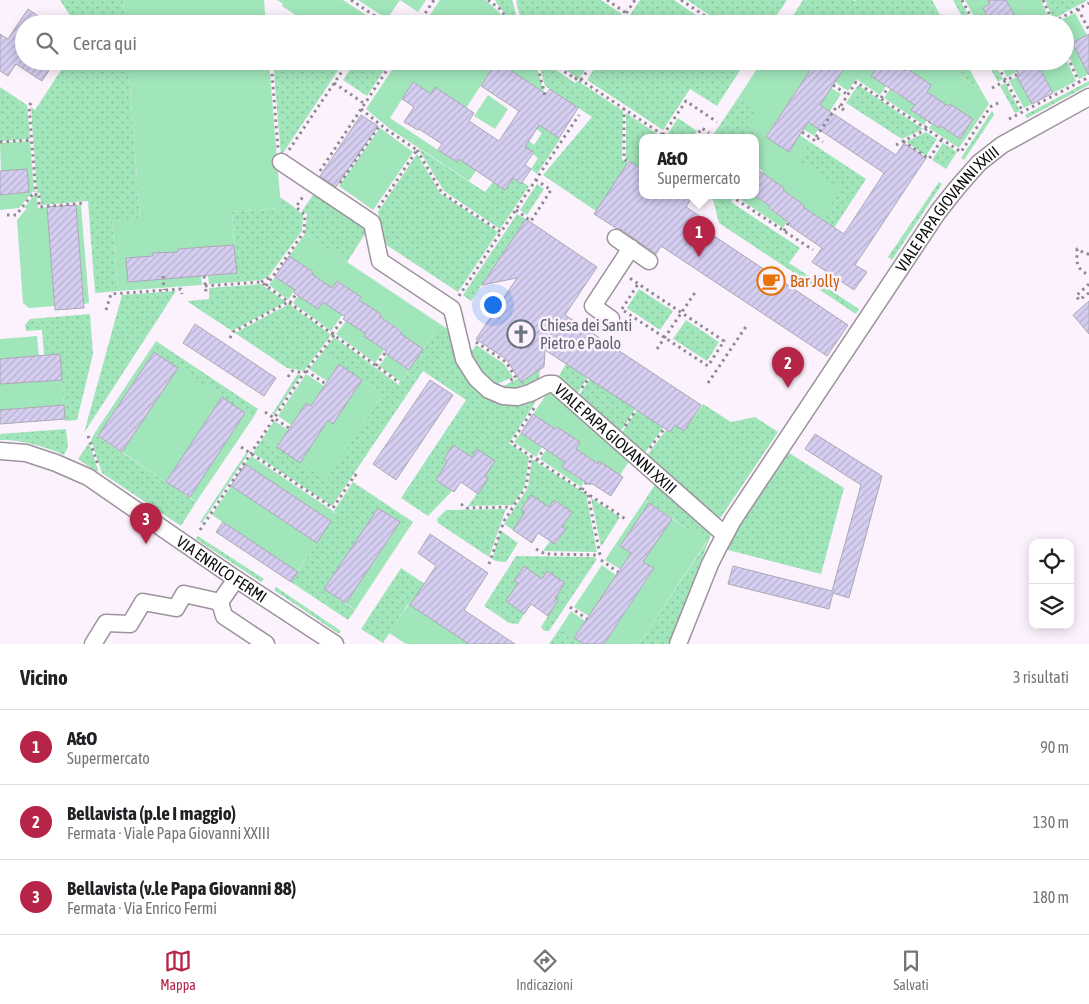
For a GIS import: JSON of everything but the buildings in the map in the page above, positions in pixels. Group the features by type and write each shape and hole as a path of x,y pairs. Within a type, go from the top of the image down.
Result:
{"street":[{"name":"VIALE PAPA GIOVANNI XXIII","path":"678,644 710,564 734,520 938,212 978,163 1002,145 1089,97"},
{"path":"281,162 372,223 380,262 452,309 464,360 476,378 489,390"},
{"path":"616,238 649,261"},
{"path":"616,314 593,306 631,248"},
{"name":"VIALE PAPA GIOVANNI XXIII","path":"489,390 503,396 517,397 548,384 554,384 725,535"},
{"name":"VIA ENRICO FERMI","path":"0,451 26,453 67,467 94,481 236,579 335,644"},
{"path":"220,602 236,579"},
{"path":"93,644 106,623 130,624 143,602 176,608 184,594 220,602"},
{"path":"220,602 224,616 266,644"}],"path":[{"path":"351,0 374,15"},
{"path":"424,15 434,0"},
{"path":"488,0 504,15"},
{"path":"607,0 626,13 634,0"},
{"path":"681,0 703,15"},
{"path":"962,0 970,15"},
{"path":"1043,0 1050,15"},
{"path":"1067,15 1089,3"},
{"path":"1078,9 1089,30"},
{"path":"272,70 279,161 281,162"},
{"path":"281,162 342,70"},
{"path":"266,286 304,232 305,215 296,207 387,70"},
{"path":"538,70 545,95"},
{"path":"562,70 581,80 663,134 686,101 716,122"},
{"path":"581,80 588,70"},
{"path":"1001,70 1023,112"},
{"path":"1074,70 1079,82"},
{"path":"992,88 1018,74"},
{"path":"1009,120 1089,76"},
{"path":"840,108 856,82 961,152 990,107 1000,102"},
{"path":"334,83 365,104"},
{"path":"833,85 848,95"},
{"path":"881,98 888,88"},
{"path":"31,103 29,106 36,194 38,194 39,206 84,204"},
{"path":"802,132 814,140 837,106 844,110"},
{"path":"624,108 624,159 628,162"},
{"path":"361,109 380,125 417,150 442,192 501,232"},
{"path":"451,308 579,115"},
{"path":"896,145 926,129 930,122"},
{"path":"331,196 380,125"},
{"path":"698,134 702,128 709,133"},
{"path":"816,137 823,142"},
{"path":"902,141 929,159 942,139"},
{"path":"0,142 32,140"},
{"path":"369,221 417,150"},
{"path":"516,210 531,220 551,190 536,180"},
{"path":"7,216 16,215 36,190"},
{"path":"738,200 813,250"},
{"path":"784,231 789,222"},
{"path":"1089,254 1077,249 1077,263 1081,271 1089,275"},
{"path":"600,295 616,314 665,338 708,366 724,342 617,270"},
{"path":"163,276 164,290"},
{"path":"204,276 206,292"},
{"path":"205,286 261,282 273,276"},
{"path":"261,282 400,384"},
{"path":"616,314 638,284"},
{"path":"1089,284 1076,296 1079,300 1089,294"},
{"path":"106,310 111,294 181,289 182,294"},
{"path":"657,349 696,291"},
{"path":"230,338 233,332 289,303 296,294"},
{"path":"200,530 305,372 343,319"},
{"path":"708,383 746,325"},
{"path":"457,329 506,362 516,378 489,390"},
{"path":"376,366 385,353"},
{"path":"288,377 292,371 305,372 326,384"},
{"path":"536,406 511,443 628,520"},
{"path":"265,412 289,428"},
{"path":"640,460 664,429"},
{"path":"88,436 100,472 94,481"},
{"path":"242,448 333,508 355,475 358,477"},
{"path":"536,460 544,449"},
{"path":"489,564 504,521 526,487 531,456"},
{"path":"582,490 586,483"},
{"path":"588,494 601,557 618,572"},
{"path":"461,504 467,508 513,507"},
{"path":"536,549 545,554 601,557"},
{"path":"570,607 587,619"}],"green space":[{"path":"60,0 123,0 124,15 70,15"},
{"path":"123,0 264,0 265,15 124,15"},
{"path":"277,0 343,0 366,15 296,15 282,6 283,4"},
{"path":"358,0 400,0 390,15 381,15"},
{"path":"400,0 426,0 418,12"},
{"path":"440,0 485,0 501,15 430,15"},
{"path":"495,0 512,0 516,15 506,15"},
{"path":"601,0 622,14 520,15 516,1"},
{"path":"640,0 674,0 696,15 630,15"},
{"path":"687,0 787,0 777,15 709,15"},
{"path":"803,0 932,0 940,15 794,15"},
{"path":"953,0 960,0 968,15 961,15"},
{"path":"965,0 988,0 990,4 983,8 986,15 973,15"},
{"path":"1006,0 1041,0 1047,15 1012,15"},
{"path":"1045,0 1088,0 1060,15 1051,15"},
{"path":"1075,13 1087,35 1074,42 1074,15 1071,15"},
{"path":"1074,47 1089,74 1079,79 1074,67"},
{"path":"61,70 129,70 140,219 112,221 118,291 95,293 88,201 41,205 40,193 37,193 31,107 35,110"},
{"path":"129,70 270,70 281,208 232,212 234,245 179,249 178,252 153,253 153,256 126,258 128,282 201,276 202,285 118,291 112,221 140,218"},
{"path":"274,70 338,70 281,156"},
{"path":"350,70 384,70 367,96 343,80"},
{"path":"392,70 491,70 466,108 435,88 431,94 413,82 390,118 456,162 467,146 488,153 469,181 390,129 366,109"},
{"path":"510,70 538,70 545,96"},
{"path":"541,70 556,70 575,83 578,81 623,111 622,159 628,163 596,211 543,175 592,117 545,86"},
{"path":"566,70 585,70 579,79"},
{"path":"593,70 740,70 717,106 690,89 663,130 587,80"},
{"path":"756,70 810,70 766,136 788,151 800,135 810,142 798,160 841,189 821,219 803,207 804,205 783,190 784,188 762,173 763,171 759,168 759,134 755,134 747,129 758,112 738,98"},
{"path":"836,70 875,70 871,76 886,86 880,95 856,79 848,91 835,82"},
{"path":"909,70 951,70 981,90 989,104 959,148 929,128 932,124 939,128 941,126 960,139 973,119 927,92 931,85"},
{"path":"951,70 970,70 981,90"},
{"path":"991,70 998,70 1003,79 998,82"},
{"path":"1003,70 1016,70 1017,72 1007,77"},
{"path":"1071,70 1076,81 1053,93 1041,71"},
{"path":"1017,77 1032,104 1024,108 1009,81"},
{"path":"1089,81 1089,85 1027,118 1025,115"},
{"path":"1005,83 1020,111 1015,113 1000,86"},
{"path":"858,85 923,129 902,139 846,103"},
{"path":"0,87 27,105 30,139 0,141"},
{"path":"831,88 841,94 814,136 803,129"},
{"path":"890,89 916,103 912,110 927,120 924,125 884,98"},
{"path":"488,95 508,109 495,129 474,116"},
{"path":"738,98 759,112 748,129 754,134 714,134"},
{"path":"992,111 994,115 964,160 961,158"},
{"path":"626,113 657,134 639,134 639,167 626,159"},
{"path":"678,118 697,131 695,134 668,134"},
{"path":"539,125 560,139 537,174 531,169 538,158 533,152 516,141 529,141 534,145 542,133 536,129"},
{"path":"380,128 413,152 373,210 339,186"},
{"path":"926,132 937,139 926,156 906,142"},
{"path":"30,141 34,190 19,208 0,210 0,195 29,192 27,170 1,171 0,143"},
{"path":"810,142 866,179 834,228 821,219 798,160"},
{"path":"943,143 957,152 946,169 932,160"},
{"path":"418,148 485,192 493,182 505,190 513,178 529,186 500,229 444,191"},
{"path":"417,154 440,193 498,232 458,292 385,244 378,212"},
{"path":"939,182 942,184 892,260 888,257"},
{"path":"537,184 544,189 527,215 520,210"},
{"path":"315,192 369,228 347,262 305,234 307,214 302,211"},
{"path":"34,195 37,196 38,208 47,207 55,306 29,308 23,303 17,220 27,208 24,208"},
{"path":"280,197 303,215 302,231 268,277 261,280 237,282 232,212 280,208"},
{"path":"713,199 733,199 731,202 800,248 789,263 859,309 856,314 719,223"},
{"path":"759,199 770,206 769,209 787,221 783,228 741,200"},
{"path":"76,205 81,205 89,303 84,304"},
{"path":"517,214 526,219 471,301 463,295"},
{"path":"305,234 440,324 423,349 401,334 402,331 380,317 381,314 359,300 361,297 337,281 332,288 312,275 313,272 289,256"},
{"path":"237,273 237,282 209,284 208,276"},
{"path":"275,277 295,290 288,300 269,285"},
{"path":"261,284 286,302 232,331 188,302 209,299 209,288"},
{"path":"639,289 673,311 660,330 627,308"},
{"path":"176,291 84,433 122,295"},
{"path":"298,296 318,309 323,302 342,315 331,331 293,303"},
{"path":"289,304 331,335 304,371 287,368 235,333"},
{"path":"90,314 93,354 77,420 65,421 60,354 44,355 42,330 26,331 25,325 30,319"},
{"path":"686,320 719,342 707,361 673,339"},
{"path":"346,321 366,334 364,336 384,350 375,363 336,334"},
{"path":"440,324 451,331 490,399 511,406 523,403 542,392 509,443 529,457 525,486 513,505 468,506 488,478 485,476 477,449 467,464 470,456 454,445 444,459 447,462 436,480 452,491 428,516 401,498 466,400 423,371 332,506 253,453 263,438 326,479 383,394 322,353 334,337 399,385"},
{"path":"37,336 39,356 0,359 0,339"},
{"path":"156,341 258,409 253,418 150,350"},
{"path":"476,345 504,364 513,377 493,386 467,358"},
{"path":"150,350 154,352 98,436 94,434"},
{"path":"322,353 339,364 328,382 309,369"},
{"path":"387,355 409,370 401,382 379,366"},
{"path":"566,364 587,378 576,396 557,379"},
{"path":"178,368 222,397 166,482 122,452"},
{"path":"540,369 539,381 521,391 497,389 519,378 521,381"},
{"path":"306,374 324,386 311,406 306,403 291,425 278,416"},
{"path":"297,375 301,375 274,415 272,414"},
{"path":"590,379 635,409 619,434 578,397"},
{"path":"62,380 64,405 0,410 0,384"},
{"path":"362,380 383,394 326,480 300,463 328,420 333,423"},
{"path":"552,391 630,460 620,475 599,462 598,464 576,449 580,442 557,427 555,429 533,414 548,392"},
{"path":"703,404 731,422 755,417 778,432 721,517 716,519 646,457 666,430 670,432 675,425 684,431"},
{"path":"637,410 663,428 643,455 620,435"},
{"path":"245,413 253,418 196,502 190,497"},
{"path":"274,421 288,430 277,447 263,438"},
{"path":"66,429 68,447 64,455 33,444 0,440 0,434"},
{"path":"521,433 542,447 536,457 514,442"},
{"path":"94,434 196,502 181,526 102,473 91,440"},
{"path":"89,443 98,470 97,472 78,459"},
{"path":"546,450 566,461 562,467 584,482 581,487 540,459"},
{"path":"786,451 844,488 821,574 724,549"},
{"path":"246,453 248,454 202,523 200,522"},
{"path":"251,456 336,513 331,521 245,464"},
{"path":"532,459 586,494 597,552 543,551 550,541 556,544 566,529 562,527 572,512 555,500 544,515 521,510 525,512 513,530 504,524 528,488"},
{"path":"353,482 413,522 409,528 378,508 324,589 355,610 348,620 291,582 336,513 334,511"},
{"path":"656,483 712,532 670,644 639,644 707,542 645,500"},
{"path":"231,486 317,543 297,572 212,515"},
{"path":"591,498 620,517 601,547"},
{"path":"645,500 649,503 620,546 631,553 620,569 605,560"},
{"path":"506,509 489,557 438,523 437,519 446,510"},
{"path":"672,519 707,541 639,644 604,644 654,569 643,562"},
{"path":"400,522 409,528 355,610 346,603"},
{"path":"501,531 518,543 506,562 492,559"},
{"path":"198,536 264,579 261,582 196,539"},
{"path":"516,556 594,557 597,559 549,631 544,631 541,627 558,600 555,598 565,583 547,571 537,586 535,585 540,578 524,567 514,581 518,583 506,601 524,614 518,624 509,623 484,606"},
{"path":"602,565 616,575 589,616 574,607"},
{"path":"401,568 425,584 410,605 408,604 383,643 361,629"},
{"path":"276,587 341,631 339,634 274,590"},
{"path":"409,604 469,644 406,644 389,633"},
{"path":"571,611 585,621 574,638 560,628"},
{"path":"560,628 584,644 549,644"}],"place":[{"name":"A&O","path":"699,257"},
{"name":"Bar Jolly","path":"771,281"},
{"name":"Chiesa dei Santi Pietro e Paolo","path":"521,334"},
{"name":"Bellavista (p.le I maggio)","path":"788,388"},
{"name":"Bellavista (v.le Papa Giovanni 88)","path":"146,544"}]}
